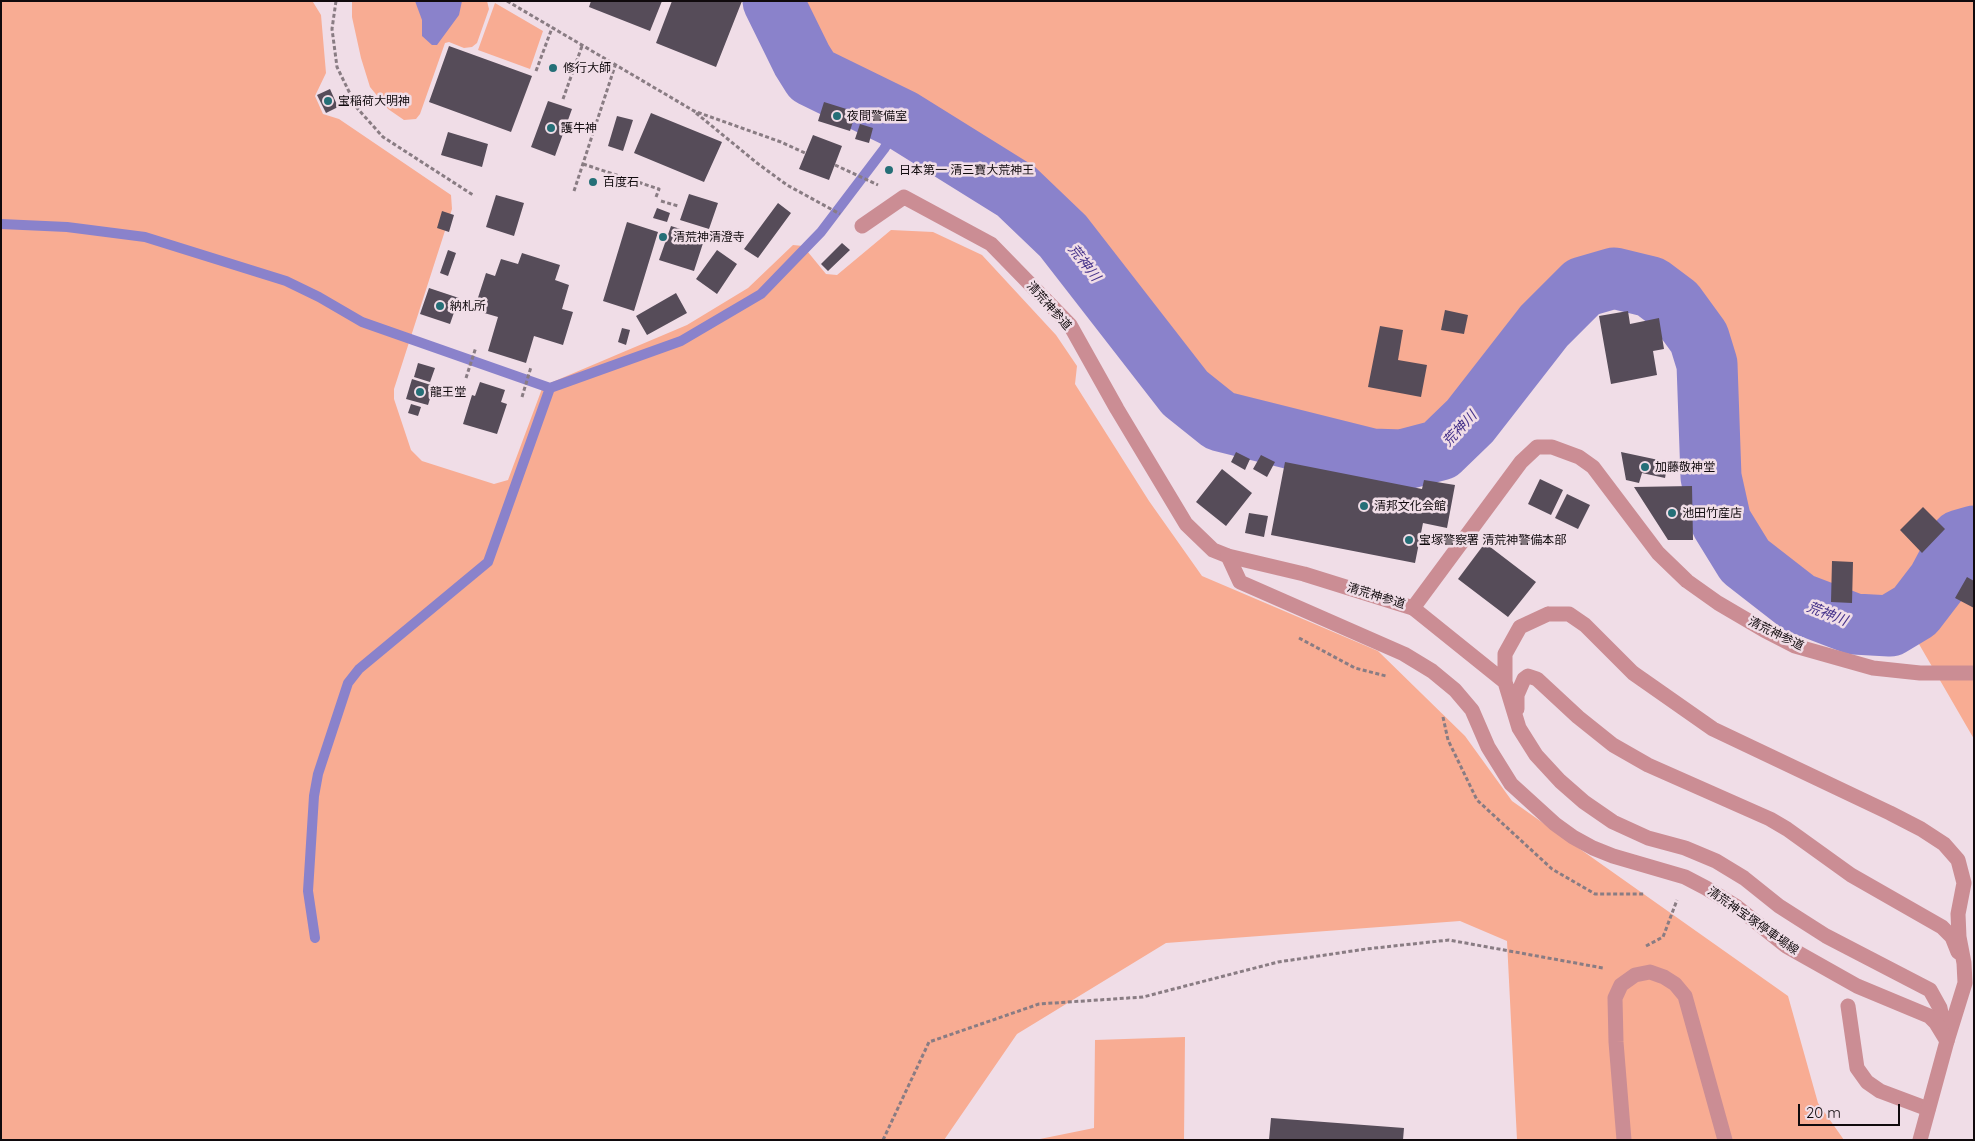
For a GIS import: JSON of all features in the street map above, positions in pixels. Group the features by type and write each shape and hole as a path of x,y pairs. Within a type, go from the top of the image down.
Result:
{"street":[{"name":"清荒神参道","path":"862,226 904,197 991,244 1070,325 1117,409 1186,524 1213,550 1228,556 1304,574 1414,608 1521,462 1536,447 1552,447 1579,457 1593,467 1658,553 1687,581 1718,603 1764,630 1795,646 1873,668 1920,673 1974,673"},
{"name":"清荒神宝塚停車場線","path":"1228,556 1240,582 1404,654 1455,690 1476,716 1488,747 1511,784 1555,824 1592,848 1685,877 1706,888 1737,907 1786,946 1857,986 1929,1016 1936,1023 1947,1041"},
{"path":"1414,608 1505,682"},
{"path":"1947,1041 1940,1008 1930,990 1826,936 1779,906 1744,878 1716,861 1685,848 1648,838 1613,822 1584,802 1560,781 1536,755 1520,728 1505,682 1505,654 1520,626 1548,614 1568,614 1585,625 1633,673 1713,729 1922,829 1944,844 1974,879"},
{"path":"1520,728 1517,695 1524,679 1531,676 1537,678 1590,727 1630,755 1770,819 1809,844 1851,875 1942,927 1952,937 1956,945 1965,983"},
{"path":"1920,1140 1965,983 1958,914 1964,884 1958,860"},
{"path":"1624,1140 1616,1042 1615,998 1621,985 1635,974 1650,972 1664,976 1675,984 1685,996 1725,1140"},
{"path":"1848,1006 1857,1068 1867,1082 1880,1091 1928,1109"}],"path":[{"path":"336,1 332,29 337,67 357,108 383,137 473,195"},
{"path":"507,1 694,111 787,185 841,215"},
{"path":"536,71 552,28"},
{"path":"563,99 582,46"},
{"path":"574,191 615,66"},
{"path":"694,111 781,142 805,153"},
{"path":"583,164 659,189 656,197"},
{"path":"835,165 878,185"},
{"path":"661,201 678,206"},
{"path":"466,378 476,347"},
{"path":"522,397 531,367"},
{"path":"1638,950 1663,937 1679,893"},
{"path":"883,1140 929,1042 1039,1004 1143,997 1278,962 1366,949 1449,940 1605,968"}],"shaded area":[{"path":"1,1 313,2 321,15 326,73 315,96 323,114 339,119 451,195 452,209 394,389 394,399 411,450 422,461 494,484 508,480 543,386 687,325 748,288 793,245 803,246 826,274 837,275 891,230 933,232 982,255 1056,335 1077,366 1075,384 1149,501 1202,576 1378,651 1465,736 1512,801 1788,996 1818,1103 1844,1140 1517,1140 1507,941 1460,921 1166,943 1017,1034 944,1140 1,1140"},
{"path":"352,1 487,1 489,9 477,43 472,47 464,48 449,42 445,43 420,114 416,119 404,120 388,109 370,87 352,17"},
{"path":"415,1 462,1 459,15 437,45 432,45 422,36 422,20"},
{"path":"789,1 1974,1 1974,739 1912,632 1892,612 1865,614 1845,612 1803,591 1769,567 1738,528 1727,486 1723,361 1715,338 1705,321 1689,301 1656,275 1629,265 1611,264 1567,281 1490,376 1461,405 1433,429 1401,446 1388,449 1316,435 1231,410 1207,393 1174,359 1073,225 1050,202 985,154 823,62 815,55"},
{"path":"495,3 543,31 530,69 478,50"},
{"path":"1185,1037 1184,1140 1035,1140 1094,1128 1095,1040"}],"building":[{"path":"591,1 662,1 650,31 589,7"},
{"path":"672,1 742,1 716,67 656,43"},
{"path":"449,46 532,76 511,132 429,102"},
{"name":"宝稲荷大明神","path":"330,89 338,107 326,113 317,95"},
{"name":"護牛神","path":"548,101 572,109 555,156 531,147"},
{"name":"夜間警備室","path":"824,102 856,112 850,131 818,121"},
{"path":"651,113 722,142 704,182 634,153"},
{"path":"617,116 633,120 623,151 608,146"},
{"path":"860,124 873,128 869,143 855,139"},
{"path":"448,132 488,144 482,167 441,155"},
{"path":"813,135 842,146 829,180 799,169"},
{"path":"689,194 718,203 709,229 680,220"},
{"path":"496,195 524,203 514,236 486,227"},
{"path":"778,203 791,213 758,258 744,249"},
{"path":"657,208 670,213 667,222 653,218"},
{"path":"442,211 454,215 449,232 437,228"},
{"path":"627,222 658,232 634,311 603,301"},
{"path":"671,226 705,237 694,271 659,260"},
{"path":"842,243 850,250 828,271 821,264"},
{"path":"448,250 456,253 448,276 440,273"},
{"path":"717,250 737,264 717,294 696,279"},
{"path":"522,253 560,265 555,280 569,285 562,309 573,312 563,345 534,336 526,363 488,351 498,317 474,310 486,273 495,276 501,259 518,264"},
{"name":"納札所","path":"429,288 459,298 450,324 420,314"},
{"path":"676,293 687,313 647,335 636,316"},
{"path":"1445,310 1468,315 1464,334 1441,330"},
{"path":"1628,311 1630,324 1659,318 1664,349 1653,351 1657,375 1611,384 1599,316"},
{"path":"1380,326 1403,330 1398,360 1427,365 1421,397 1368,387"},
{"path":"622,328 630,330 626,345 618,342"},
{"path":"418,363 435,368 430,382 414,377"},
{"name":"龍王堂","path":"412,379 434,386 428,405 406,399"},
{"path":"480,382 505,390 501,402 507,404 497,434 463,424 472,395 475,396"},
{"path":"411,404 421,407 418,416 408,413"},
{"path":"1236,452 1250,459 1245,470 1231,462"},
{"path":"1621,452 1668,462 1665,478 1642,473 1639,483 1626,480"},
{"path":"1261,455 1275,462 1267,477 1253,469"},
{"name":"清邦文化会館","path":"1285,462 1422,489 1424,480 1455,485 1447,528 1423,523 1415,563 1271,535"},
{"path":"1222,469 1252,493 1226,526 1196,502"},
{"path":"1540,479 1563,490 1551,515 1528,504"},
{"name":"池田竹産店","path":"1692,486 1693,540 1668,540 1634,487"},
{"path":"1567,494 1590,505 1578,529 1555,518"},
{"path":"1923,507 1945,529 1922,553 1900,530"},
{"path":"1249,513 1268,516 1264,537 1245,533"},
{"path":"1485,543 1536,582 1508,617 1458,579"},
{"path":"1832,561 1853,562 1852,603 1831,602"},
{"path":"1967,577 1974,581 1974,608 1955,598"},
{"path":"1271,1118 1404,1128 1403,1140 1269,1140"}],"waterway":[{"name":"荒神川","path":"773,1 812,76 902,120 1016,191 1063,236 1185,393 1220,421 1372,459 1402,460 1440,450 1470,421 1544,326 1583,287 1614,278 1651,287 1675,305 1699,338 1707,364 1711,477 1721,522 1745,561 1799,603 1854,624 1890,626 1915,611 1938,581 1960,540 1974,536"},
{"path":"1,224 67,227 145,237 286,281 319,297 362,322 550,388 681,341 761,294 821,232 884,149 902,120"},
{"path":"315,938 308,891 314,796 318,774 348,683 359,669 488,562 550,388"}],"place":[{"name":"修行大師","path":"553,68"},
{"name":"宝稲荷大明神","path":"328,101"},
{"name":"夜間警備室","path":"837,116"},
{"name":"護牛神","path":"551,128"},
{"name":"日本第一 清三寶大荒神王","path":"889,170"},
{"name":"百度石","path":"593,182"},
{"name":"清荒神清澄寺","path":"663,237"},
{"name":"納札所","path":"440,306"},
{"name":"龍王堂","path":"420,392"},
{"name":"加藤敬神堂","path":"1645,467"},
{"name":"清邦文化会館","path":"1364,506"},
{"name":"池田竹産店","path":"1672,513"},
{"name":"宝塚警察署 清荒神警備本部","path":"1409,540"}]}
